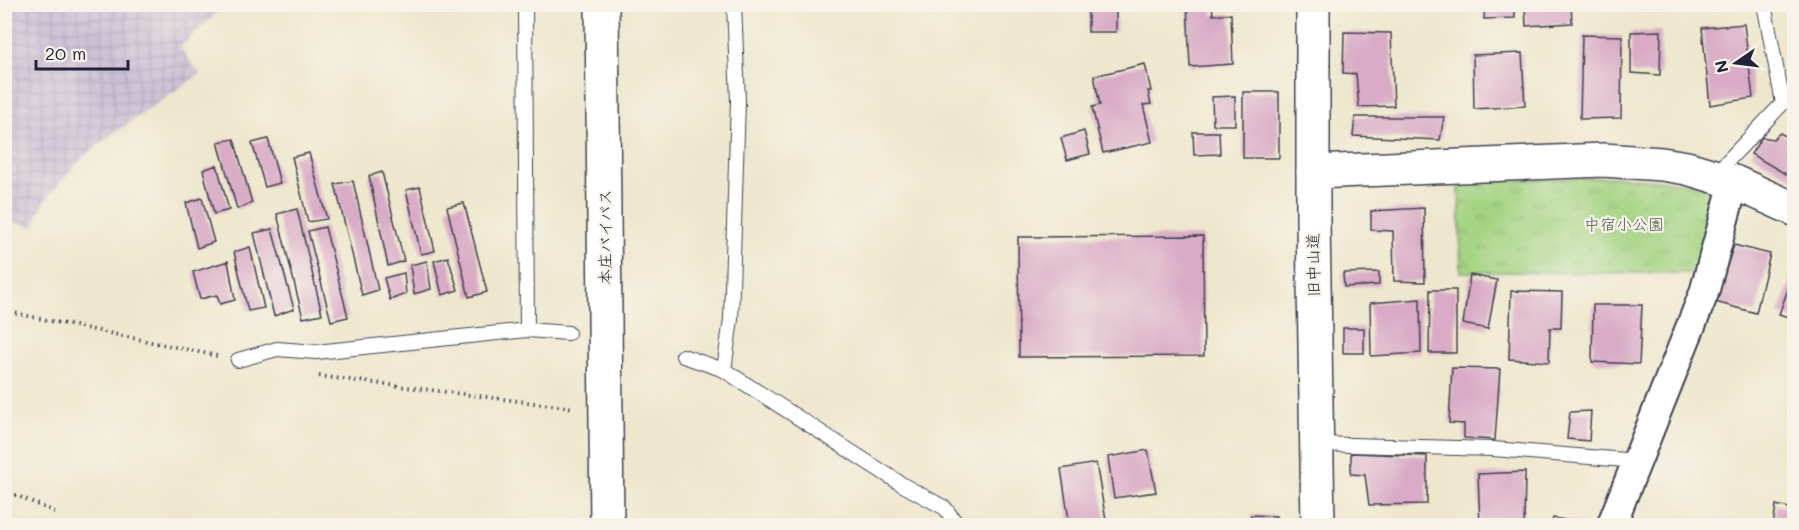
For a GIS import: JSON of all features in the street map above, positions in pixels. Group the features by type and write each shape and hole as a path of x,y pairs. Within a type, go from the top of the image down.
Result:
{"main road":[{"name":"本庄バイパス","path":"602,4 608,525"},
{"name":"旧中山道","path":"1313,4 1312,172 1318,525"},
{"path":"1312,172 1603,160 1662,164 1687,168 1724,179 1794,209"}],"street":[{"path":"1611,525 1704,293 1724,179"}],"lane":[{"path":"525,4 526,330"},
{"path":"724,370 731,319 738,101 734,4"},
{"path":"1764,4 1783,103"},
{"path":"1724,179 1783,103 1794,94"},
{"path":"238,360 277,349 316,352 526,330 568,333"},
{"path":"683,356 724,370 903,485 945,508 958,525"},
{"path":"1316,444 1493,449 1637,461"}],"path":[{"path":"4,311 238,360"},
{"path":"310,375 580,408"},
{"path":"4,490 57,513"},
{"path":"681,525 684,523 703,525"}],"shaded area":[{"path":"5,4 225,5 180,47 200,74 114,133 81,159 49,195 34,227 5,220"}],"green space":[{"name":"中宿小公園","path":"1624,177 1709,185 1719,199 1698,273 1461,272 1459,182"}],"building":[{"path":"1088,4 1116,4 1116,32 1088,32"},
{"path":"1150,4 1178,4 1178,7 1151,10"},
{"path":"1187,4 1212,4 1213,15 1231,14 1233,64 1190,67"},
{"path":"1485,4 1515,4 1515,18 1484,19"},
{"path":"1525,4 1571,4 1572,23 1526,26"},
{"path":"1744,24 1753,98 1710,105 1702,28"},
{"path":"1661,31 1660,75 1631,73 1631,32"},
{"path":"1344,32 1391,33 1394,106 1359,107 1356,74 1343,73"},
{"path":"1582,35 1622,36 1621,118 1580,119"},
{"path":"1522,53 1525,106 1474,109 1473,55"},
{"path":"1145,64 1151,91 1148,91 1151,104 1143,105 1152,142 1103,153 1092,107 1100,105 1094,76"},
{"path":"1243,92 1279,92 1279,158 1243,158"},
{"path":"1235,96 1235,125 1213,125 1212,97"},
{"path":"1355,117 1444,117 1440,140 1353,136"},
{"path":"1084,131 1090,154 1067,160 1061,138"},
{"path":"1193,132 1219,132 1220,154 1194,155"},
{"path":"1780,133 1794,141 1794,179 1751,154 1762,137 1773,139"},
{"path":"234,139 252,203 237,209 218,142"},
{"path":"268,139 280,183 265,187 252,143"},
{"path":"309,153 327,219 308,222 292,157"},
{"path":"217,165 229,210 214,214 203,170"},
{"path":"382,172 404,261 388,266 369,176"},
{"path":"353,181 378,290 362,295 335,184"},
{"path":"420,187 435,251 421,254 406,190"},
{"path":"202,198 214,242 197,248 186,203"},
{"path":"464,203 487,292 469,297 447,207"},
{"path":"1424,208 1425,282 1394,281 1393,231 1371,230 1371,211"},
{"path":"297,209 322,314 303,318 277,214"},
{"path":"325,227 348,317 331,321 308,231"},
{"path":"272,229 294,309 274,316 254,233"},
{"path":"1203,236 1204,356 1019,357 1018,237"},
{"path":"1734,245 1770,254 1756,313 1715,302"},
{"path":"250,247 264,308 248,311 234,252"},
{"path":"448,257 458,290 442,295 434,261"},
{"path":"228,261 235,300 220,304 217,295 200,299 193,272"},
{"path":"427,261 431,289 414,294 410,265"},
{"path":"1379,272 1379,285 1344,287 1343,273"},
{"path":"404,273 406,294 390,300 384,278"},
{"path":"1794,273 1794,319 1779,314"},
{"path":"1470,275 1497,280 1488,329 1463,324"},
{"path":"1430,290 1456,290 1456,353 1429,353"},
{"path":"1511,291 1562,292 1561,328 1550,328 1549,362 1509,359"},
{"path":"1420,299 1421,353 1371,356 1370,303"},
{"path":"1593,305 1642,305 1639,364 1592,362"},
{"path":"1343,328 1364,328 1364,353 1343,353"},
{"path":"1452,368 1500,369 1495,440 1464,438 1464,424 1449,423"},
{"path":"1591,411 1589,441 1567,439 1570,412"},
{"path":"1148,450 1156,492 1114,498 1108,457"},
{"path":"1351,453 1427,456 1427,504 1369,505 1365,475 1351,474"},
{"path":"1096,463 1107,526 1070,526 1061,469"},
{"path":"1525,472 1524,526 1480,526 1478,474"},
{"path":"1776,505 1794,509 1794,526 1773,526"},
{"path":"1251,515 1276,516 1276,526 1251,526"},
{"path":"1553,518 1588,524 1588,526 1551,526"}]}
